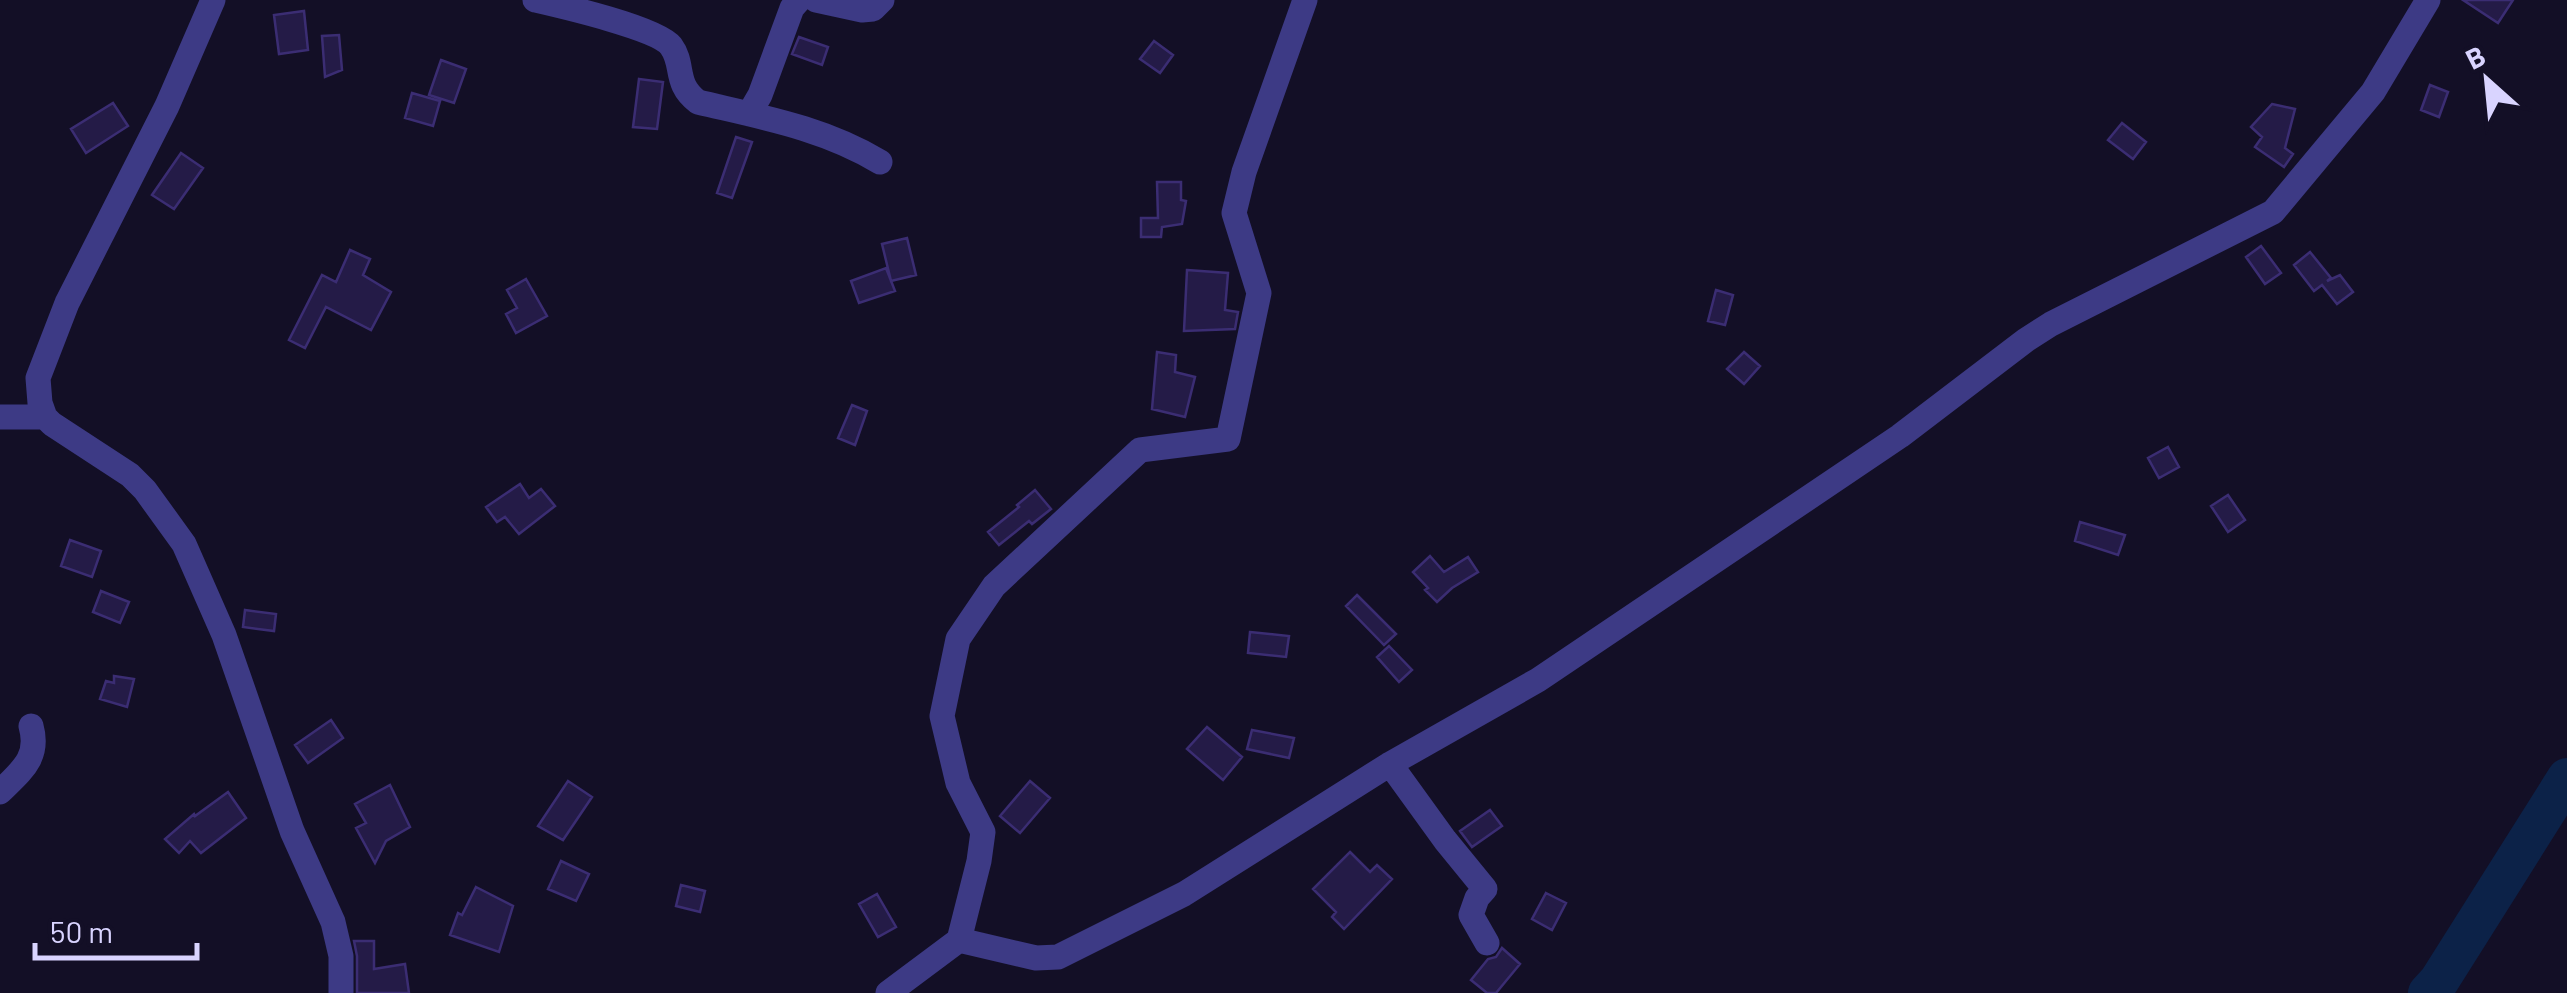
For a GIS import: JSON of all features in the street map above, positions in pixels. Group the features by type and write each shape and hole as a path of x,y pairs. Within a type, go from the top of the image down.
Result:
{"street":[{"path":"213,0 167,106 67,303 38,378 40,404 46,417 64,432 130,475 184,544 224,634 292,831 333,922 341,956 340,993"},
{"path":"535,0 634,28 668,42 680,81 698,102 785,122 856,148 880,162"},
{"path":"750,114 792,8 799,0"},
{"path":"816,0 862,10 873,9 882,0"},
{"path":"888,993 960,940 979,861 982,832 958,784 942,716 958,640 994,586 1140,450 1228,439 1259,293 1234,213 1244,172 1305,0"},
{"path":"960,940 1036,958 1058,958 1184,894 1390,764 1554,669 1900,436 2039,332 2273,212 2373,92 2428,0"},
{"path":"0,417 46,417"},
{"path":"0,792 25,767 34,750 31,726"},
{"path":"1390,764 1484,888 1470,915 1487,944"}],"building":[{"path":"2463,0 2513,0 2498,23"},
{"path":"304,11 308,50 279,54 274,15"},
{"path":"339,35 342,70 325,77 322,36"},
{"path":"799,37 828,47 822,65 792,54"},
{"path":"1154,41 1173,55 1160,73 1140,59"},
{"path":"441,60 466,69 454,103 429,95"},
{"path":"639,79 663,82 657,129 633,127"},
{"path":"2430,85 2448,92 2439,117 2421,110"},
{"path":"412,93 440,101 433,126 405,118"},
{"path":"113,103 128,126 86,153 71,129"},
{"path":"2272,104 2295,109 2285,148 2293,154 2284,167 2255,147 2262,137 2251,127"},
{"path":"2122,123 2146,142 2133,159 2108,140"},
{"path":"736,137 752,142 732,198 717,193"},
{"path":"181,153 203,168 174,209 152,195"},
{"path":"1157,182 1181,182 1181,200 1186,201 1182,224 1162,227 1161,237 1141,237 1141,218 1158,218"},
{"path":"907,238 916,275 891,281 882,244"},
{"path":"2261,246 2281,273 2265,284 2246,257"},
{"path":"350,250 370,259 363,275 391,292 371,330 326,307 305,348 289,340 322,275 336,282"},
{"path":"2310,252 2331,278 2327,281 2340,275 2353,292 2337,304 2322,285 2314,291 2294,265"},
{"path":"886,268 895,291 859,303 851,281"},
{"path":"1187,270 1228,273 1225,310 1238,312 1235,329 1184,331"},
{"path":"526,279 547,316 516,333 506,314 517,308 507,290"},
{"path":"1716,290 1733,295 1725,325 1708,321"},
{"path":"1157,352 1176,355 1175,372 1195,377 1185,417 1152,409"},
{"path":"1744,352 1760,366 1744,384 1727,369"},
{"path":"852,405 867,411 855,445 838,438"},
{"path":"2168,447 2179,467 2159,478 2148,458"},
{"path":"520,484 529,498 541,489 555,506 519,534 505,517 497,522 486,507"},
{"path":"1035,490 1051,509 999,545 988,532"},
{"path":"2228,495 2245,520 2228,532 2211,506"},
{"path":"2080,522 2125,535 2118,555 2075,541"},
{"path":"70,540 101,551 92,577 61,566"},
{"path":"1430,556 1444,572 1468,557 1478,572 1437,602 1413,572"},
{"path":"101,591 129,602 120,623 93,612"},
{"path":"1357,595 1396,634 1384,645 1346,606"},
{"path":"245,610 276,614 274,631 243,627"},
{"path":"1250,632 1289,636 1286,657 1248,653"},
{"path":"1389,646 1412,670 1399,682 1377,657"},
{"path":"114,676 134,679 127,707 100,699 106,681 114,683"},
{"path":"331,720 343,738 308,763 295,745"},
{"path":"1207,727 1242,757 1223,780 1187,749"},
{"path":"1252,730 1294,738 1289,758 1247,749"},
{"path":"568,781 592,797 563,840 538,826"},
{"path":"1030,781 1050,798 1020,833 1000,816"},
{"path":"390,785 410,827 386,841 375,863 356,828 366,823 355,804"},
{"path":"228,792 246,818 201,853 190,841 179,853 165,839 194,814"},
{"path":"1490,810 1502,826 1472,847 1460,831"},
{"path":"1350,852 1370,872 1377,865 1392,879 1344,929 1332,917 1336,912 1313,889"},
{"path":"561,861 589,874 576,901 548,889"},
{"path":"681,885 705,891 700,912 676,906"},
{"path":"476,887 513,906 499,952 450,935 458,913 462,915"},
{"path":"1546,893 1566,903 1552,930 1532,919"},
{"path":"877,894 896,927 878,937 859,904"},
{"path":"354,941 374,941 374,969 405,964 409,993 357,993"},
{"path":"1502,948 1520,964 1496,993 1487,993 1471,980"}],"waterway":[{"path":"2428,993 2567,778"}]}
